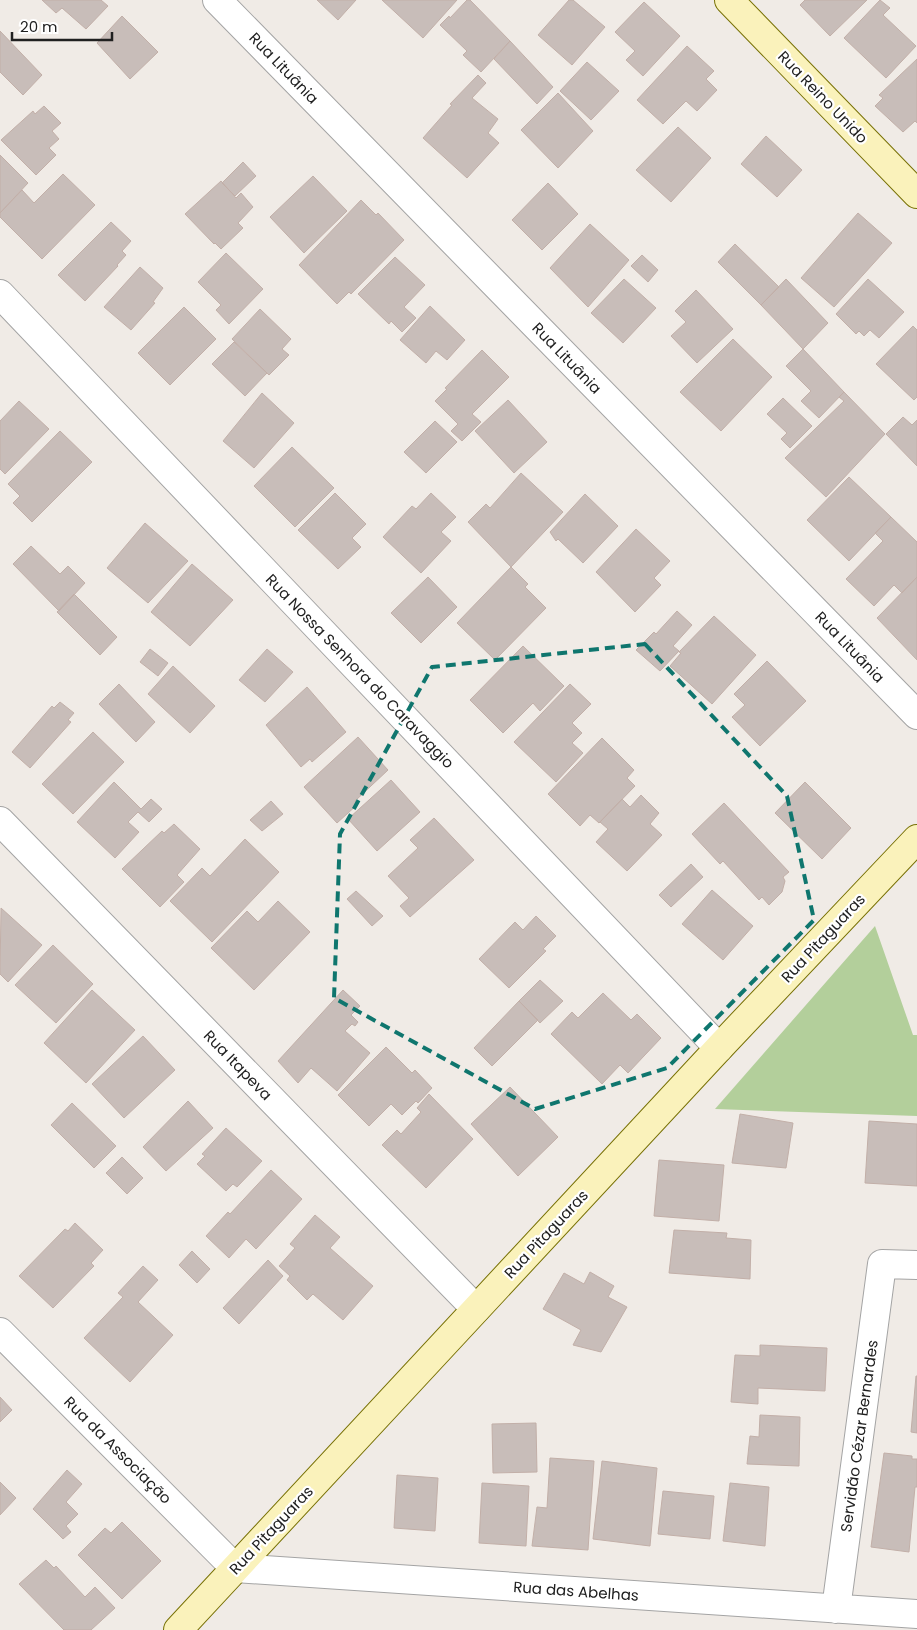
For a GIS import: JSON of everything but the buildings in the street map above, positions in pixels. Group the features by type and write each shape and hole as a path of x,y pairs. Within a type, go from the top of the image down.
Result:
{"street":[{"name":"Rua Lituânia","path":"217,0 917,715"},
{"name":"Rua Reino Unido","path":"729,0 917,194"},
{"name":"Rua Nossa Senhora do Caravaggio","path":"0,294 719,1048"},
{"name":"Rua Itapeva","path":"0,821 476,1309"},
{"name":"Rua Pitaguaras","path":"178,1630 719,1048 917,839"},
{"name":"Servidão Cézar Bernardes","path":"836,1609 882,1264 917,1266"},
{"name":"Rua da Associação","path":"0,1332 235,1568"},
{"name":"Rua das Abelhas","path":"235,1568 917,1614"}],"highlighted area":[{"path":"645,644 787,796 814,920 667,1068 535,1109 334,998 340,834 432,667"}],"green space":[{"path":"875,926 913,1035 917,1035 917,1116 715,1109"}]}
